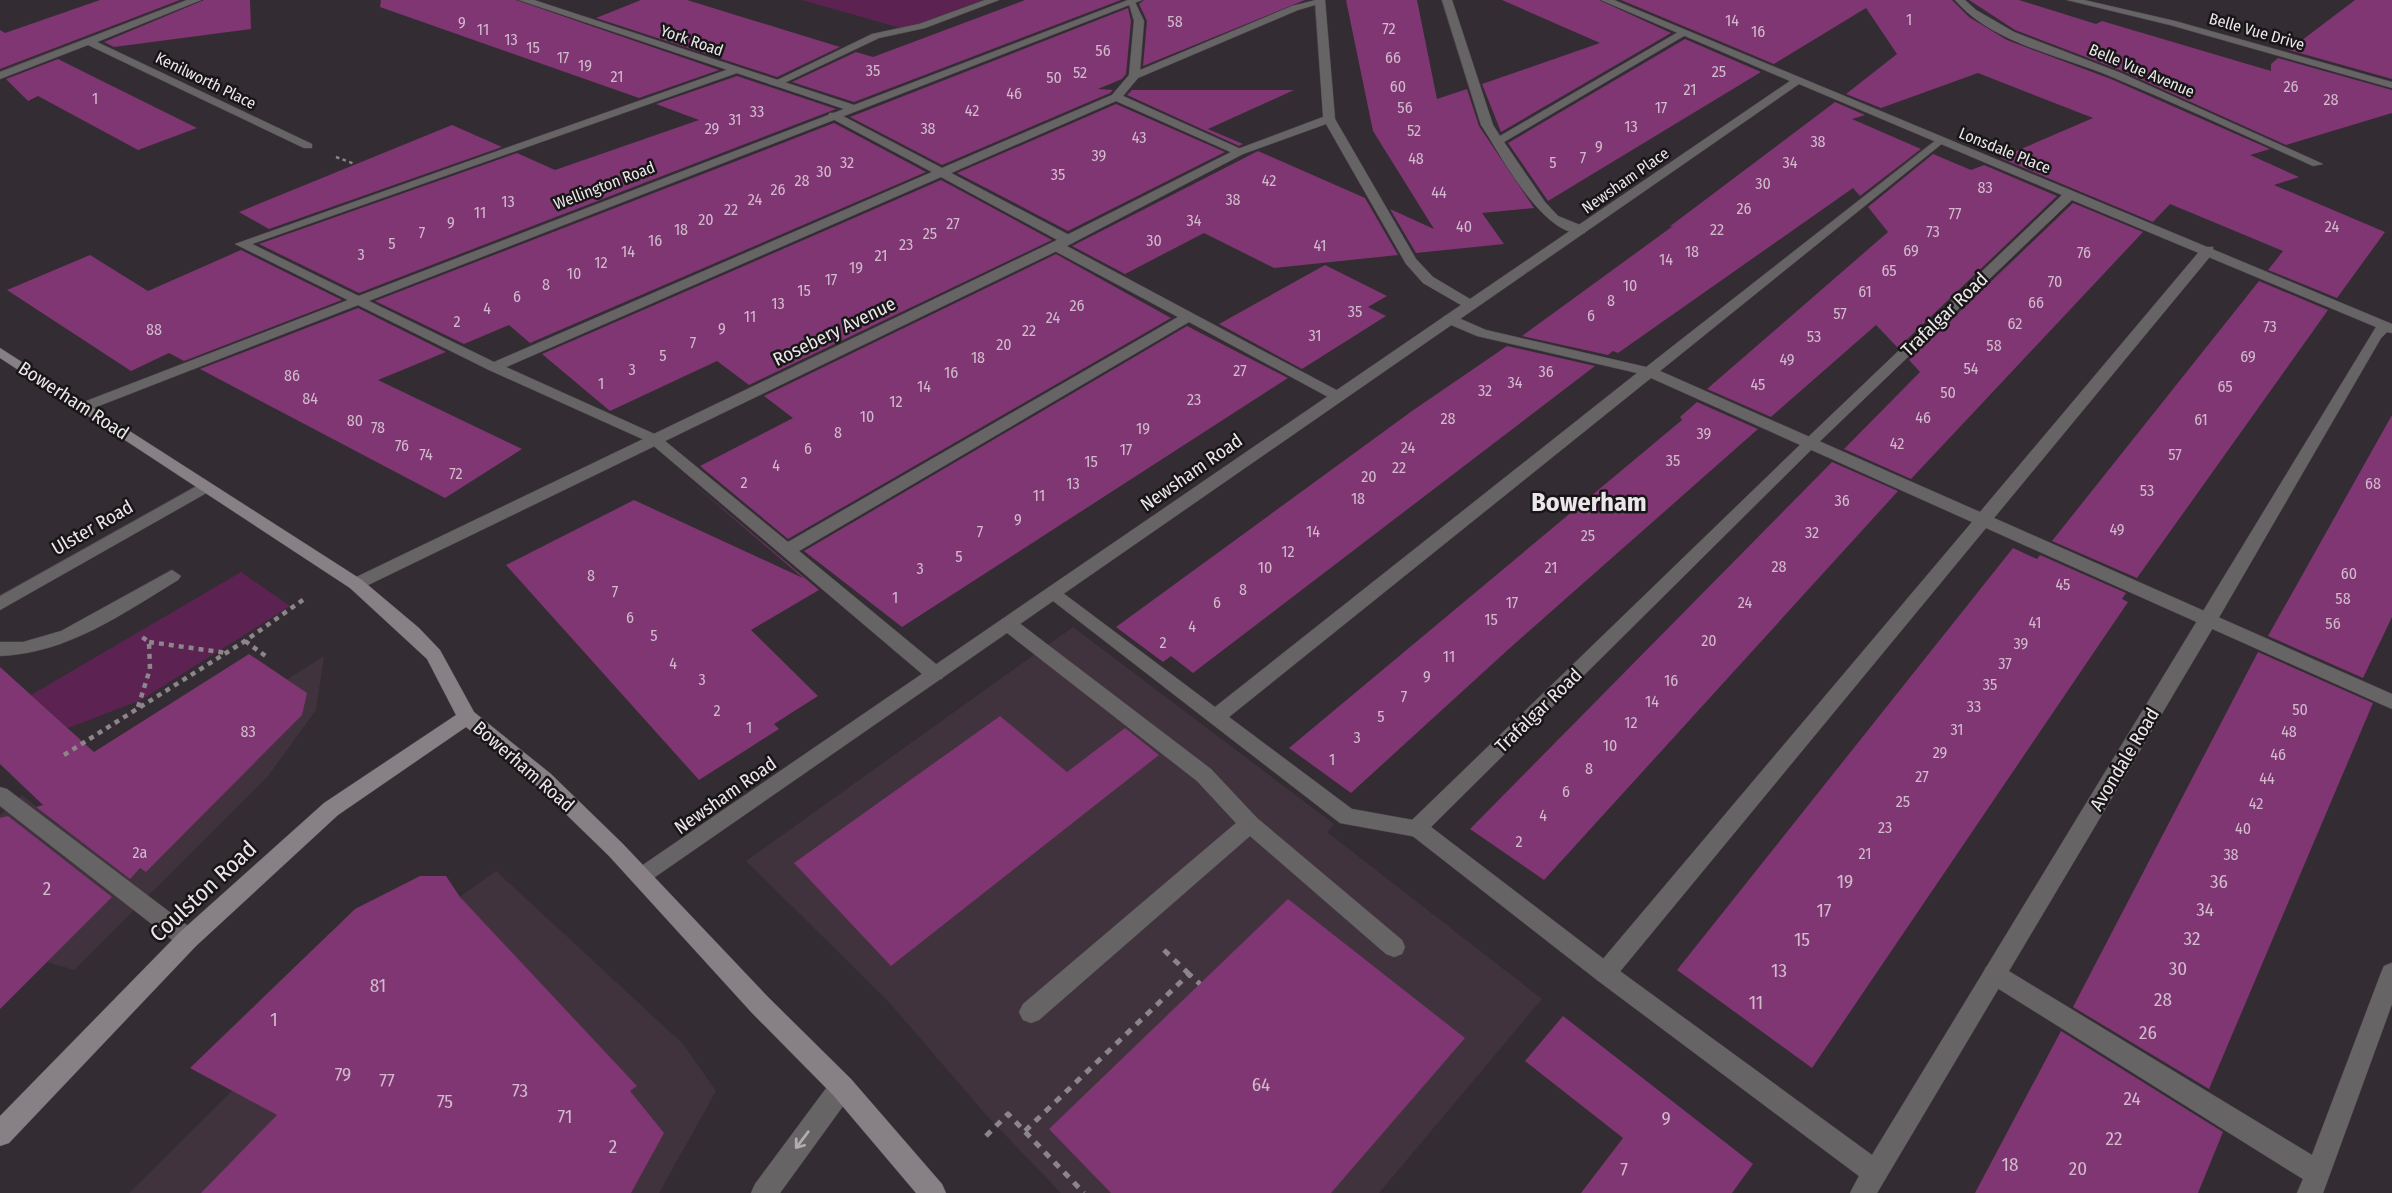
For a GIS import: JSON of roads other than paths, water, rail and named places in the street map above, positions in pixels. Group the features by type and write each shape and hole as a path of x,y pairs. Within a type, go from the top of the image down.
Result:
{"street":[{"path":"0,76 195,0"},
{"name":"York Road","path":"524,0 851,108"},
{"path":"774,84 876,36 922,26 994,0"},
{"path":"1447,0 1487,125 1554,219 1581,230"},
{"name":"Lonsdale Place","path":"1606,0 2388,327"},
{"name":"Belle Vue Avenue","path":"1959,0 1971,14 1994,26 2115,74 2317,164"},
{"name":"Belle Vue Drive","path":"2072,0 2172,23 2392,85"},
{"path":"1134,1 1139,21 1134,76"},
{"name":"Wellington Road","path":"86,406 851,108 1134,1"},
{"path":"494,367 1116,97 1134,76 1294,8 1320,1 1329,119 1411,261 1428,280 1470,304"},
{"path":"1497,142 1684,33"},
{"name":"Kenilworth Place","path":"89,41 309,146"},
{"path":"733,71 241,244 354,301 654,439 934,674"},
{"name":"Newsham Place","path":"1470,304 1798,80"},
{"path":"1116,97 1239,152"},
{"path":"833,116 941,172 1188,317 1337,396"},
{"name":"Rosebery Avenue","path":"356,584 1062,243 1239,152 1329,119"},
{"path":"1217,716 1940,140"},
{"name":"Trafalgar Road","path":"1418,828 1810,443 2071,194"},
{"path":"1605,973 2208,250"},
{"name":"Newsham Road","path":"642,877 1470,304"},
{"path":"787,550 1188,317"},
{"path":"1449,318 1482,333 1650,372 2392,702"},
{"name":"Avondale Road","path":"1863,1193 2208,621 2375,336 2388,327"},
{"name":"Bowerham Road","path":"0,352 356,584 434,656 467,717 556,792 642,877 760,1005 842,1087 933,1193"},
{"name":"Ulster Road","path":"0,604 204,487"},
{"path":"0,649 19,650 54,642 172,576"},
{"path":"1053,594 1347,817 1418,828 1605,973 1875,1173"},
{"path":"1008,624 1204,775 1250,824 1394,947"},
{"name":"Coulston Road","path":"0,1134 188,939 331,809 385,769 467,717"},
{"path":"2,799 188,939"},
{"path":"1031,1012 1250,824"},
{"path":"1994,974 2314,1183 2392,973"},
{"path":"764,1193 842,1087"}],"district":[{"name":"Bowerham","path":"1589,502"}]}
